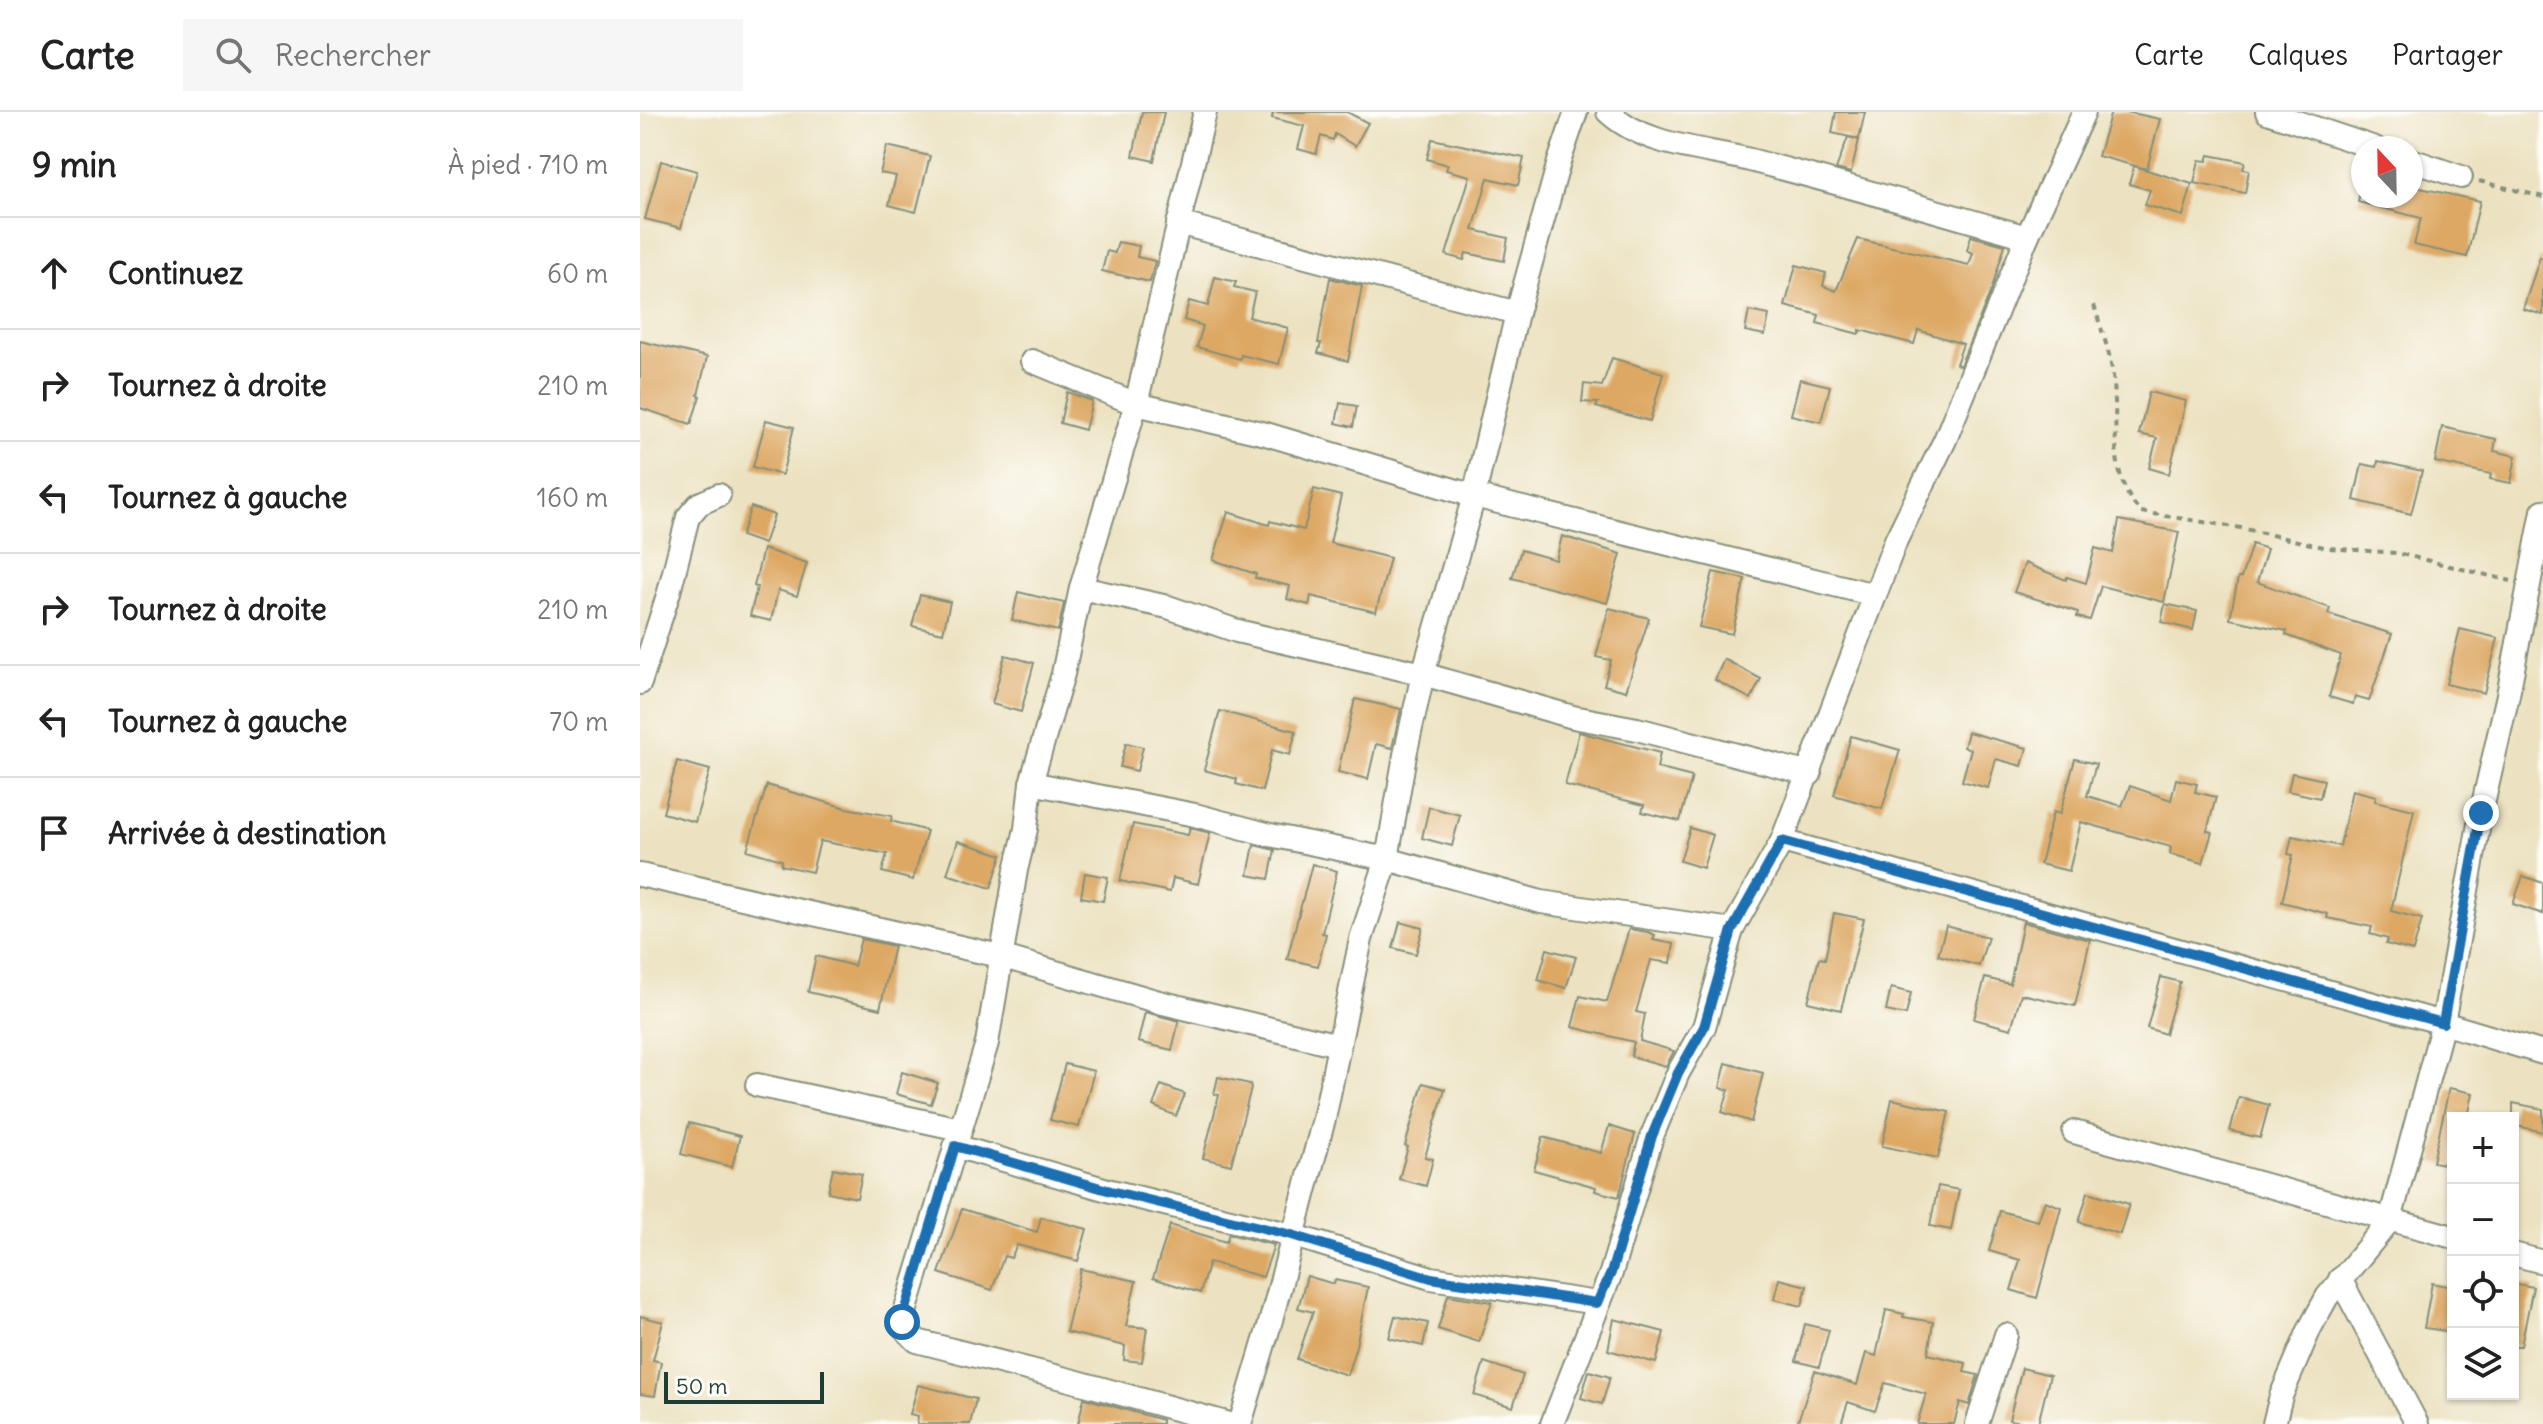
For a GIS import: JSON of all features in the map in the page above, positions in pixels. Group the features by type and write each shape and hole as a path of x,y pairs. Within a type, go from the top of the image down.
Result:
{"street":[{"path":"1205,112 1136,404 1081,588 1063,674 1031,783 1026,829 1000,956 987,1043 902,1322 917,1341 1230,1424"},
{"path":"1240,1424 1324,1119 1361,939 1387,859 1423,674 1474,496 1517,313 1576,112"},
{"path":"1608,112 1623,126 1644,136 1749,160 2027,237"},
{"path":"1552,1424 1611,1273 1652,1136 1678,1073 1704,1027 1732,930 1782,841 1810,774 1896,540 1945,440 2027,237 2084,112"},
{"path":"2267,112 2351,140"},
{"path":"2423,164 2461,177"},
{"path":"1178,223 1517,313"},
{"path":"1032,361 1136,404 1266,434 1474,496 1875,595"},
{"path":"641,677 669,592 688,517 699,504 719,495"},
{"path":"2274,1424 2281,1396 2310,1328 2340,1279 2390,1220 2443,1023 2481,813 2543,511"},
{"path":"1081,588 1168,607 1237,631 1423,674 1573,717 1637,729 1810,774"},
{"path":"1031,783 1195,815 1270,835 1387,859 1541,902 1732,930"},
{"path":"1782,841 2543,1053"},
{"path":"640,875 1000,956 1159,1002 1338,1045"},
{"path":"757,1085 957,1137 1111,1191 1292,1235 1431,1278 1597,1303"},
{"path":"2074,1132 2447,1235"},
{"path":"2519,1256 2543,1262"},
{"path":"2340,1279 2417,1424"},
{"path":"1977,1424 2006,1335"}],"path":[{"path":"2461,177 2543,197"},
{"path":"2094,305 2113,371 2116,460 2130,500 2141,512 2241,528 2328,548 2397,553 2530,586"}],"building":[{"path":"1142,112 1164,112 1154,161 1133,156"},
{"path":"1273,112 1347,112 1368,123 1355,146 1335,134 1333,140 1321,136 1316,154 1298,149 1304,126 1272,118"},
{"path":"1836,112 1865,112 1859,139 1832,133"},
{"path":"2111,112 2160,119 2147,169 2098,156"},
{"path":"1848,137 1859,140 1851,173 1836,169"},
{"path":"1432,139 1524,158 1518,185 1488,178 1473,230 1508,238 1504,261 1466,253 1464,260 1446,255 1470,176 1446,170 1448,165 1427,159"},
{"path":"887,146 930,156 916,212 889,205 896,176 880,173"},
{"path":"2209,155 2245,162 2243,169 2249,170 2245,193 2194,183 2199,160 2207,161"},
{"path":"661,161 697,171 681,228 645,219"},
{"path":"2134,166 2192,184 2183,216 2145,205 2150,190 2129,184"},
{"path":"2423,189 2480,201 2467,257 2414,245 2421,218 2382,208 2423,208"},
{"path":"1971,236 2005,245 1992,288 1960,366 1956,364 1963,344 1918,330 1914,344 1860,330 1859,334 1817,323 1819,315 1785,306 1796,265 1826,273 1823,286 1836,291 1858,239 1969,265 1973,253 1967,250"},
{"path":"1118,242 1139,246 1137,257 1155,261 1150,282 1102,271 1107,251 1115,253"},
{"path":"2540,257 2543,258 2543,315 2523,309"},
{"path":"1215,277 1236,282 1234,287 1255,292 1249,317 1288,328 1279,364 1241,355 1240,359 1197,347 1203,326 1184,320 1189,301 1208,306"},
{"path":"1330,278 1362,286 1348,361 1318,353"},
{"path":"1749,311 1769,315 1765,335 1745,331"},
{"path":"640,341 707,357 691,424 640,408"},
{"path":"1612,358 1663,373 1650,421 1596,407 1598,403 1582,402 1584,384 1602,386"},
{"path":"1800,379 1830,386 1821,422 1791,415"},
{"path":"1067,392 1092,401 1085,430 1060,423"},
{"path":"2149,392 2186,401 2169,474 2149,468 2157,438 2139,434"},
{"path":"1340,403 1357,406 1353,427 1336,423"},
{"path":"766,420 794,427 782,475 753,467"},
{"path":"2442,427 2496,439 2494,451 2516,456 2511,483 2490,479 2491,474 2435,462"},
{"path":"2378,461 2422,471 2411,514 2354,500 2362,464 2377,467"},
{"path":"1314,489 1341,496 1330,543 1390,558 1376,612 1311,596 1309,605 1287,599 1290,586 1255,578 1256,574 1213,560 1228,512 1269,525 1270,521 1304,530"},
{"path":"751,507 774,515 764,544 741,536"},
{"path":"2119,520 2179,532 2164,602 2101,586 2090,620 2077,617 2078,612 2014,592 2025,563 2066,580 2067,577 2086,583 2095,548 2113,553"},
{"path":"1562,536 1621,554 1607,603 1512,578 1521,550 1556,560"},
{"path":"2252,544 2267,549 2257,582 2330,608 2328,614 2392,634 2369,701 2355,697 2353,704 2329,697 2341,655 2286,635 2287,631 2230,619 2238,578 2241,578"},
{"path":"763,549 807,563 797,596 778,590 771,621 750,616"},
{"path":"1713,572 1745,579 1732,634 1699,627"},
{"path":"1018,592 1064,603 1058,631 1012,620"},
{"path":"920,595 950,602 943,633 912,626"},
{"path":"2165,604 2197,611 2193,630 2161,622"},
{"path":"1609,608 1649,618 1626,691 1604,685 1611,660 1596,657"},
{"path":"2460,629 2498,638 2484,693 2446,684"},
{"path":"1005,655 1034,663 1021,712 992,704"},
{"path":"1724,659 1761,679 1751,699 1715,680"},
{"path":"1355,699 1401,709 1392,748 1376,744 1368,779 1338,772"},
{"path":"1220,711 1296,731 1290,755 1272,750 1262,791 1236,784 1237,779 1204,770"},
{"path":"1579,732 1660,753 1657,768 1692,777 1680,821 1642,812 1644,805 1565,785"},
{"path":"1968,732 2027,748 2022,766 1996,759 1988,788 1962,781 1971,749 1964,747"},
{"path":"1851,736 1900,750 1882,809 1834,795"},
{"path":"1126,743 1143,747 1137,771 1120,767"},
{"path":"2075,759 2096,764 2087,796 2122,806 2130,786 2171,800 2176,779 2197,784 2195,792 2216,797 2207,831 2212,832 2203,863 2170,854 2171,847 2081,822 2069,871 2040,864 2053,812 2060,814"},
{"path":"677,761 710,770 695,822 663,813"},
{"path":"2292,773 2324,780 2320,798 2288,791"},
{"path":"767,785 846,808 892,816 891,821 927,831 913,880 882,872 887,854 820,841 812,872 781,865 782,860 747,850"},
{"path":"2352,790 2376,796 2375,801 2414,810 2391,911 2422,919 2413,951 2386,944 2388,939 2370,934 2372,927 2327,918 2328,914 2282,902 2293,855 2288,854 2292,836 2340,846"},
{"path":"1429,807 1460,815 1452,846 1422,838"},
{"path":"1133,824 1188,835 1190,828 1210,833 1198,884 1173,878 1170,892 1120,881"},
{"path":"1690,828 1713,835 1703,868 1680,861"},
{"path":"958,841 1002,855 991,888 947,874"},
{"path":"1254,845 1275,850 1269,879 1248,875"},
{"path":"1312,864 1337,871 1322,933 1326,934 1318,966 1287,959"},
{"path":"1085,873 1108,877 1103,901 1081,897"},
{"path":"2523,876 2543,883 2543,914 2513,904"},
{"path":"1834,913 1864,919 1841,1010 1808,1002 1819,958 1825,959"},
{"path":"1400,922 1423,928 1416,954 1393,948"},
{"path":"2023,922 2090,940 2075,1006 2021,994 2011,1029 1974,1019 1985,978 2010,984"},
{"path":"1946,926 1988,937 1979,966 1938,955"},
{"path":"1629,929 1648,932 1655,935 1653,940 1674,944 1671,963 1651,960 1636,1012 1645,1014 1640,1041 1674,1051 1666,1066 1631,1056 1634,1042 1572,1027 1580,996 1607,1002"},
{"path":"861,939 894,946 880,1009 808,992 816,956 854,966"},
{"path":"1547,949 1576,957 1566,988 1538,980"},
{"path":"2161,977 2180,982 2165,1034 2147,1028"},
{"path":"1891,988 1911,993 1906,1015 1886,1011"},
{"path":"1145,1012 1179,1021 1172,1050 1138,1042"},
{"path":"1726,1063 1763,1073 1751,1122 1722,1112 1729,1090 1720,1088"},
{"path":"1065,1064 1094,1071 1079,1127 1050,1120"},
{"path":"902,1072 938,1083 931,1104 896,1094"},
{"path":"1218,1077 1250,1084 1251,1088 1231,1165 1203,1158 1219,1095 1214,1094"},
{"path":"1423,1083 1445,1089 1425,1157 1433,1159 1426,1186 1399,1179"},
{"path":"1161,1085 1185,1094 1176,1116 1153,1106"},
{"path":"2449,1088 2473,1093 2469,1112 2447,1112 2447,1165 2433,1162"},
{"path":"2239,1097 2269,1105 2260,1138 2230,1131"},
{"path":"1892,1099 1949,1112 1938,1158 1882,1146"},
{"path":"2513,1103 2543,1109 2543,1132 2519,1126 2519,1112 2513,1112"},
{"path":"689,1123 740,1136 732,1167 681,1154"},
{"path":"1609,1126 1635,1134 1619,1197 1595,1191 1596,1187 1534,1170 1543,1137 1601,1153"},
{"path":"833,1168 862,1174 857,1198 828,1192"},
{"path":"1938,1186 1959,1190 1951,1230 1930,1226"},
{"path":"2088,1192 2129,1204 2120,1234 2079,1222"},
{"path":"2045,1201 2061,1207 2037,1298 2011,1290 2020,1260 1989,1251 2000,1211 2038,1221"},
{"path":"962,1209 1037,1232 1041,1217 1087,1229 1078,1261 1017,1245 1011,1258 1004,1256 992,1290 939,1273"},
{"path":"1170,1225 1226,1242 1229,1234 1274,1245 1263,1277 1209,1262 1200,1293 1153,1278"},
{"path":"1081,1269 1136,1281 1126,1326 1147,1328 1142,1362 1124,1360 1125,1346 1066,1332"},
{"path":"1307,1276 1334,1284 1335,1280 1368,1287 1347,1375 1297,1359 1313,1312 1298,1308"},
{"path":"1779,1279 1807,1286 1802,1306 1774,1299"},
{"path":"2432,1283 2447,1286 2447,1331 2424,1328"},
{"path":"2519,1284 2533,1287 2519,1346"},
{"path":"1448,1295 1492,1302 1479,1342 1438,1329"},
{"path":"1886,1310 1904,1314 1903,1317 1933,1322 1928,1354 1966,1363 1964,1372 1978,1375 1969,1405 1960,1402 1954,1424 1917,1424 1926,1394 1885,1383 1875,1411 1848,1402 1841,1424 1797,1424 1815,1371 1857,1385 1866,1353 1876,1356"},
{"path":"640,1316 663,1322 653,1360 661,1362 655,1396 640,1394"},
{"path":"1395,1316 1428,1323 1423,1346 1389,1338"},
{"path":"1614,1319 1664,1332 1656,1363 1608,1350"},
{"path":"1805,1324 1829,1330 1819,1367 1796,1361"},
{"path":"1484,1362 1523,1375 1513,1407 1474,1395"},
{"path":"2022,1368 2050,1375 2038,1424 2009,1420"},
{"path":"1589,1371 1610,1377 1602,1404 1581,1398"},
{"path":"918,1385 976,1399 970,1424 917,1424 918,1416 910,1414"},
{"path":"1084,1398 1162,1420 1162,1424 1078,1424"}],"route":[{"path":"902,1322 955,1146 1111,1191 1292,1235 1431,1278 1597,1303 1611,1273 1652,1136 1678,1073 1704,1027 1732,930 1782,841 2443,1023 2481,813"}]}
